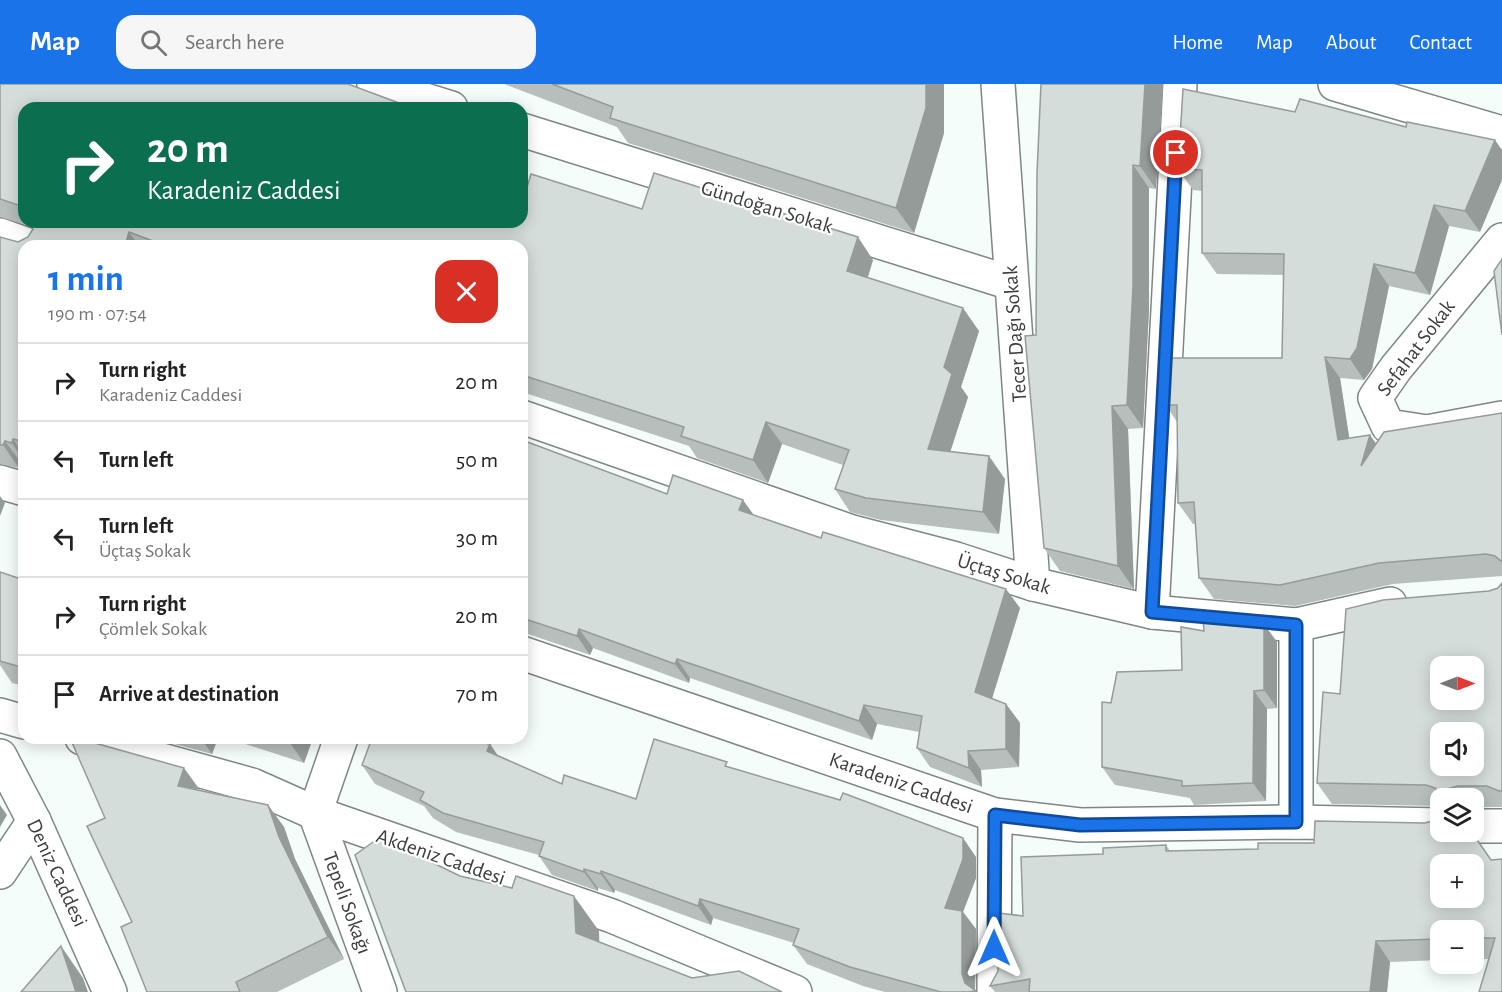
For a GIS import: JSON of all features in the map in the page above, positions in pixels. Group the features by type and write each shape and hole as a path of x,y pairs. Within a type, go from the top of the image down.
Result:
{"street":[{"path":"375,84 432,102"},
{"name":"Tecer Dağı Sokak","path":"998,84 1033,584"},
{"path":"1152,612 1180,84"},
{"path":"1335,84 1502,133"},
{"name":"Gündoğan Sokak","path":"528,132 1011,283"},
{"path":"0,235 18,241"},
{"name":"Sefahat Sokak","path":"1502,240 1375,398 1388,426 1427,432 1502,418"},
{"name":"Üçtaş Sokak","path":"528,419 852,531 956,559 1033,584 1152,612 1296,625 1395,603 1419,601"},
{"path":"0,482 18,487"},
{"path":"1296,625 1296,822"},
{"name":"Karadeniz Caddesi","path":"528,655 995,815 1080,825 1296,822 1430,825"},
{"path":"0,715 18,720"},
{"name":"Akdeniz Caddesi","path":"104,744 252,785 315,813 612,916 795,992"},
{"path":"315,813 339,744"},
{"name":"Deniz Caddesi","path":"0,756 34,821 110,992"},
{"name":"Tepeli Sokağı","path":"315,813 380,992"},
{"path":"994,992 995,815"},
{"path":"0,872 34,821"},
{"path":"1484,825 1502,826"}],"building":[{"path":"0,84 348,84 396,102 18,102 18,205 0,199"},
{"path":"552,84 926,84 926,108 896,208 610,118 613,107"},
{"path":"1041,84 1145,84 1140,166 1133,165 1133,286 1127,405 1112,406 1118,566 1044,548 1025,336 1036,335 1037,173"},
{"path":"1183,89 1295,112 1300,99 1406,127 1407,122 1495,140 1465,211 1434,205 1415,273 1374,264 1357,348 1350,359 1325,357 1338,440 1370,435 1361,466 1384,432 1502,413 1502,562 1495,556 1486,554 1379,563 1280,585 1199,578 1194,502 1178,503 1177,405 1166,405 1168,358 1282,358 1284,254 1202,253 1202,170 1178,169"},
{"path":"654,173 858,237 847,271 963,308 944,367 952,374 928,449 989,456 983,512 866,498 835,489 849,450 766,422 753,460 681,436 684,427 528,377 528,240 150,240 129,232 127,240 22,240 28,237 33,228 528,228 528,184 531,174 642,209"},
{"path":"0,237 18,242 18,440 13,439 12,443 5,441 3,445 0,445"},
{"path":"1502,259 1502,335 1494,271"},
{"path":"528,442 667,494 673,475 743,500 739,510 821,538 823,532 1006,589 975,692 1006,704 1006,749 968,751 969,768 917,748 922,716 864,705 859,721 677,659 675,664 579,629 577,636 528,620"},
{"path":"0,572 18,578 18,666 0,661"},
{"path":"1502,583 1502,791 1487,786 1435,788 1426,785 1317,783 1323,692 1340,694 1346,609 1383,600 1489,591 1498,588"},
{"path":"1203,618 1264,624 1264,690 1254,691 1253,783 1182,786 1182,781 1102,767 1102,702 1111,703 1117,672 1182,670 1181,627 1204,631"},
{"path":"654,739 727,762 725,766 840,800 843,793 963,838 963,859 945,908 962,911 962,974 965,983 976,991 941,992 850,967 793,945 799,929 700,899 698,906 601,871 601,874 584,869 584,872 539,856 544,842 443,813 420,800 424,792 362,765 370,744 490,744 487,751 562,784 564,775 636,799"},
{"path":"73,744 98,744 184,768 178,786 268,805 279,837 328,937 236,982 240,992 147,992 121,927 132,922 87,826 105,818"},
{"path":"1315,821 1430,822 1430,842 1479,842 1491,860 1502,859 1502,992 1479,992 1495,938 1484,938 1484,920 1430,920 1430,939 1376,941 1370,992 1029,992 1030,979 990,986 998,971 999,913 1023,916 1021,857 1103,854 1103,848 1166,845 1166,851 1258,849 1258,843 1314,843"},
{"path":"380,837 460,876 512,888 516,876 574,896 576,933 692,978 739,971 782,992 406,992 355,855"},
{"path":"61,946 76,992 21,992"}],"route":[{"path":"994,948 995,815 1080,825 1296,822 1296,625 1152,612 1176,153"}]}
